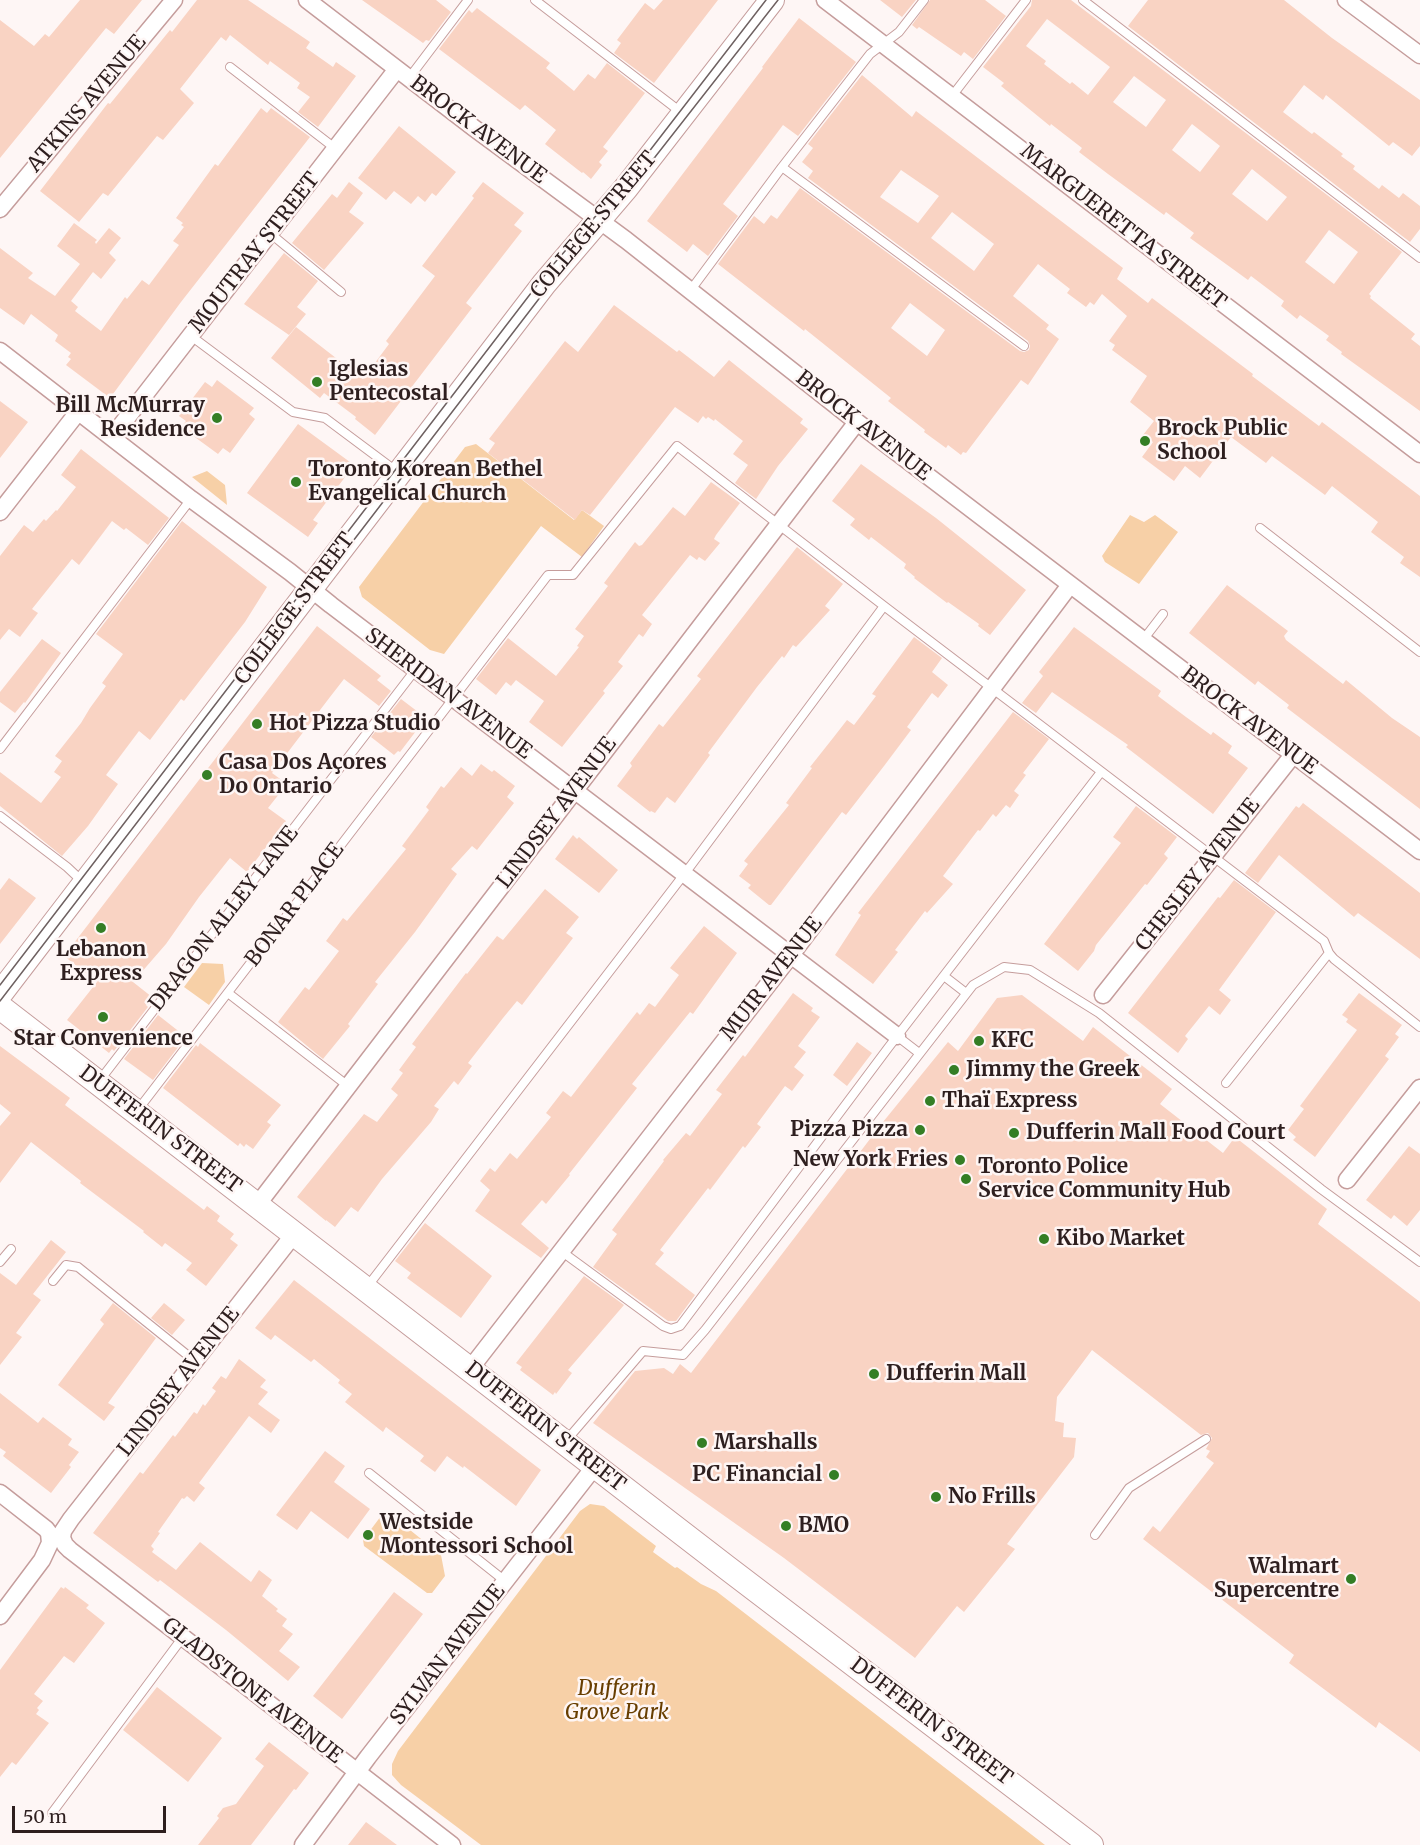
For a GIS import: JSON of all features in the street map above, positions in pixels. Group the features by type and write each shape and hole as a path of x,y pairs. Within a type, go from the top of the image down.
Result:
{"main road":[{"name":"COLLEGE STREET","path":"0,994 544,284 684,114 771,0"},
{"name":"DUFFERIN STREET","path":"0,1007 1091,1845"}],"street":[{"name":"ATKINS AVENUE","path":"0,209 174,0"},
{"name":"BROCK AVENUE","path":"307,0 690,291 857,422 1293,755 1418,846"},
{"name":"MARGUERETTA STREET","path":"825,0 1420,454"},
{"path":"1346,0 1420,56"},
{"name":"MOUTRAY STREET","path":"112,437 336,149 403,73"},
{"name":"SHERIDAN AVENUE","path":"0,351 897,1036"},
{"path":"0,512 78,412"},
{"name":"LINDSEY AVENUE","path":"258,1204 857,422"},
{"name":"MUIR AVENUE","path":"470,1369 791,955 1070,585"},
{"name":"CHESLEY AVENUE","path":"1103,995 1293,755"},
{"path":"1347,1180 1420,1088"},
{"name":"LINDSEY AVENUE","path":"63,1531 295,1233"},
{"name":"SYLVAN AVENUE","path":"303,1845 595,1466"},
{"path":"0,1493 46,1529 50,1537 49,1548 0,1616"},
{"name":"GLADSTONE AVENUE","path":"63,1531 62,1538 67,1548 452,1845"}],"lane":[{"name":"MOUTRAY STREET","path":"403,73 468,0"},
{"path":"535,0 684,114"},
{"path":"690,291 870,54 899,32 924,0"},
{"path":"952,96 1026,0"},
{"path":"1083,0 1420,258"},
{"path":"230,67 336,149"},
{"path":"782,167 1024,346"},
{"path":"271,234 341,291"},
{"path":"191,336 293,412 325,418 399,473"},
{"name":"BONAR PLACE","path":"137,1111 548,575 573,575 677,446 778,524"},
{"path":"0,749 191,499"},
{"path":"778,524 1324,941 1329,953 1420,1027"},
{"path":"1260,528 1420,652"},
{"path":"367,1288 685,873 884,606"},
{"path":"1143,640 1163,614"},
{"name":"DRAGON ALLEY LANE","path":"99,1082 416,669"},
{"path":"561,1251 663,1326 671,1329 680,1326 897,1036 1101,772"},
{"path":"0,816 67,867 84,884"},
{"path":"1226,1083 1329,953"},
{"path":"565,1442 643,1352 683,1355 705,1330 966,993 973,985 1004,967 1030,970 1099,1013 1321,1189 1420,1262"},
{"path":"944,976 966,993"},
{"path":"228,993 348,1086"},
{"path":"897,1036 919,1053"},
{"path":"0,1262 11,1249"},
{"path":"53,1281 66,1265 78,1267 196,1362"},
{"path":"1095,1535 1129,1488 1206,1439"},
{"path":"369,1473 505,1581"},
{"path":"52,1813 183,1637"}],"green space":[{"path":"476,444 574,520 582,510 604,526 582,557 541,526 444,654 430,650 362,597 359,587 465,447"},
{"path":"207,471 225,485 227,505 192,477"},
{"path":"1130,515 1144,522 1155,515 1178,532 1139,584 1105,562 1102,556"},
{"path":"202,963 223,964 225,982 209,1005 184,987"},
{"name":"Dufferin Grove Park","path":"590,1504 604,1506 656,1546 653,1552 675,1568 677,1567 701,1584 716,1591 1045,1845 481,1845 401,1785 392,1775 392,1764 398,1751 580,1511"},
{"path":"384,1512 389,1513 441,1555 445,1576 432,1593 427,1593 364,1546 363,1540"}],"building":[{"path":"80,0 142,0 114,34 106,28 0,158 0,20 34,46 45,34 49,37"},
{"path":"197,0 248,0 310,42 306,48 333,67 336,62 356,76 318,127 298,112 310,97 297,88 300,83 270,61 268,65 230,35 226,41 221,37 180,89 194,103 163,140 157,136 108,196 103,193 79,222 40,191 108,103 110,104"},
{"path":"362,0 436,0 451,12 429,41 426,40 423,43"},
{"path":"663,0 718,0 654,83 614,53 621,43 617,40 645,3 654,10"},
{"path":"880,0 916,0 902,17"},
{"path":"930,0 985,0 1006,16 973,59 964,52 961,56 919,27 917,29 912,25"},
{"path":"1032,0 1071,0 1402,252 1369,294 1370,298 1415,334 1411,339 1420,346 1420,411 1341,354 1342,352 1326,340 1329,336 1300,315 1297,319 1281,306 1284,301 1251,276 1248,280 1190,238 1194,233 1166,212 1164,215 1079,152 1082,148 1051,124 1050,126 1001,86 1004,83 983,67 1031,6","holes":["1047,19 1110,67 1088,95 1044,64 1046,61 1026,46","1134,76 1166,100 1146,127 1113,102","1192,124 1220,146 1200,172 1172,150","1252,169 1287,197 1267,221 1232,194","1329,230 1358,252 1334,284 1305,262"]},
{"path":"1148,0 1284,0 1332,38 1420,100 1420,146 1412,156 1393,142 1389,146 1326,95 1323,100 1304,85 1283,112 1343,154 1341,156 1355,166 1353,169 1379,189 1382,185 1399,198 1403,193 1420,206 1420,229 1410,242 1128,26"},
{"path":"477,8 550,63 546,68 574,91 588,74 595,79 607,63 645,93 603,147 608,151 599,162 602,165 591,179 545,144 556,130 525,105 520,110 439,49 469,10 472,13"},
{"path":"799,18 856,62 798,136 783,125 723,204 738,216 708,256 693,244 687,252 647,221"},
{"path":"862,75 912,117 916,111 1123,268 1117,279 1148,303 1152,298 1319,426 1322,422 1420,496 1420,577 1400,563 1404,557 1371,532 1378,522 1332,486 1325,495 1272,456 1266,463 1231,437 1200,478 1185,466 1174,481 1142,457 1153,442 1143,435 1154,421 1130,402 1147,376 1112,350 1115,345 1109,341 1127,316 1102,294 1094,305 1090,302 1086,307 1067,293 1070,289 1038,264 1013,296 1049,325 1046,329 1059,339 1028,385 1021,380 966,453 963,452 961,455 948,445 946,448 888,401 891,398 805,329 804,331 718,264 754,216 764,224 771,215 777,219 800,188 1020,351 1029,350 1028,341 808,178 813,171 802,162 813,148 808,144","holes":["901,170 939,196 918,223 880,197","952,212 994,244 974,271 931,238","910,303 945,330 927,356 891,328"]},
{"path":"261,108 267,113 271,108 310,137 181,302 110,398 66,365 71,359 68,357 71,353 55,341 58,335 31,314 24,325 0,308 0,248 33,273 28,278 55,296 80,264 57,246 74,223 97,240 96,244 109,228 121,238 109,253 116,260 101,279 93,272 71,301 78,307 75,311 101,331 125,297 127,299 142,280 149,285 179,245 173,241 184,227 181,225 183,223 176,218 215,164 218,166"},
{"path":"399,126 456,172 436,196 432,193 425,202 418,196 411,204 394,191 386,200 358,178"},
{"path":"349,182 363,193 349,212 364,223 324,270 292,243 332,194 337,198"},
{"path":"483,182 524,213 514,225 522,231 466,303 472,308 375,435 355,419 356,417 324,393 320,398 271,358 296,327 363,379 389,344 386,341 435,276 422,266 474,198 472,196"},
{"path":"284,253 318,281 297,307 306,314 289,335 244,304"},
{"path":"614,305 714,377 729,360 803,419 800,423 808,429 778,466 756,499 735,483 748,465 733,454 743,441 715,419 714,421 708,417 706,419 703,416 698,423 675,407 590,515 582,510 575,520 488,453 495,443 489,439 565,341 578,352"},
{"name":"Bill McMurray Residence","path":"217,380 254,408 249,414 255,419 230,453 223,448 218,454 181,427 186,421 179,416 205,382 212,387"},
{"path":"0,401 28,422 0,458"},
{"name":"Toronto Korean Bethel Evangelical Church","path":"298,424 354,465 313,520 318,523 308,537 247,493"},
{"path":"81,449 169,518 148,545 126,528 124,530 112,521 79,565 72,559 32,609 38,613 20,637 9,629 0,640 0,556 24,525 33,532 44,519 46,521 57,511 76,487 61,475"},
{"path":"861,464 936,518 1026,590 990,635 978,626 979,624 914,578 904,568 906,564 871,537 869,540 850,525 855,519 832,501"},
{"path":"711,482 740,503 714,539 720,543 705,561 699,557 697,560 690,555 642,615 652,624 643,637 639,634 618,662 623,666 603,691 605,693 562,747 529,722 544,701 516,680 511,686 506,682 496,695 476,679 508,638 556,676 579,647 577,646 584,636 575,629 608,586 604,583 635,542 639,546 642,545 673,507 685,516"},
{"path":"182,521 267,587 245,622 184,701 181,699 150,740 139,731 106,775 118,784 88,826 62,856 0,806 0,772 41,803 61,777 54,772 62,761 55,756 106,686 102,683 123,654 96,634"},
{"path":"797,547 843,584 825,606 830,610 796,647 793,645 784,658 782,656 757,687 708,753 710,755 675,803 667,797 655,813 650,812 617,786 632,766 630,763 659,724 663,727 701,679 697,676"},
{"path":"1227,585 1288,631 1284,636 1286,640 1343,684 1346,680 1392,718 1420,737 1420,809 1287,708 1289,705 1258,681 1255,685 1189,633"},
{"path":"317,626 381,676 377,680 391,691 379,706 344,679 272,773 287,784 268,808 286,821 247,872 230,858 166,944 133,982 152,997 146,1005 148,1007 114,1051 112,1049 109,1053 67,1020 97,982 64,956"},
{"path":"1074,627 1161,691 1158,696 1211,735 1213,732 1232,746 1228,753 1248,768 1213,814 1126,747 1128,745 1052,692 1036,713 1022,703 1043,676 1039,672"},
{"path":"914,637 942,658 932,672 948,685 938,698 932,693 907,727 911,730 884,766 846,815 842,812 769,905 748,888 751,885 739,876 748,864 744,861 789,805 786,803 812,768 810,767 847,720 854,725 876,696 872,694"},
{"path":"42,639 61,653 25,703 15,713 0,702 0,692"},
{"path":"401,699 426,718 400,752 394,755 371,737"},
{"path":"1013,712 1049,739 1023,773 1026,775 1014,791 1019,795 1010,808 1006,805 996,817 993,814 980,831 978,830 943,876 953,884 927,913 925,911 895,950 898,952 873,984 835,955 861,915 858,913"},
{"path":"481,764 492,772 494,770 515,786 507,797 514,803 477,850 472,846 451,869 457,874 375,982 378,984 348,1024 350,1026 323,1059 278,1022 305,987 309,990 339,951 326,941 343,918 347,921 406,849 402,846 429,810 426,807 441,786 444,788 461,767 472,776"},
{"path":"1303,803 1420,893 1420,959 1358,913 1354,917 1279,855 1258,883 1245,873 1296,806 1299,808"},
{"path":"1136,806 1177,837 1164,854 1168,858 1096,945 1078,971 1044,944 1121,843 1113,837"},
{"path":"573,835 577,839 579,837 618,870 599,893 555,859"},
{"path":"9,878 36,898 0,944 0,890"},
{"path":"1234,880 1276,912 1219,990 1231,1000 1220,1015 1209,1006 1185,1036 1188,1039 1178,1053 1128,1013 1218,897 1220,898"},
{"path":"545,889 579,917 566,933 573,938 522,1005 517,1001 503,1018 468,1063 472,1066 458,1085 454,1081 434,1106 439,1109 431,1122 382,1179 358,1212 351,1207 335,1227 297,1197 364,1114 377,1122 398,1095 391,1089 403,1073 399,1070 416,1047 412,1044 497,936 503,940"},
{"path":"704,926 737,953 693,1014 690,1012 632,1084 637,1088 570,1175 546,1204 542,1200 521,1224 549,1248 541,1258 475,1211 490,1190 480,1181 490,1168 495,1172 510,1153 517,1159 551,1117 546,1113 563,1091 571,1097 637,1012 640,1015 649,1003 655,1007 679,975 670,968"},
{"path":"793,993 813,1008 811,1011 820,1017 798,1046 806,1052 794,1067 804,1075 792,1091 785,1086 757,1124 761,1127 745,1148 743,1146 660,1250 664,1253 655,1264 695,1295 676,1321 668,1321 593,1267 617,1234 612,1230 663,1160 686,1133 690,1136 722,1094 716,1090 743,1055 745,1057"},
{"path":"1359,993 1402,1025 1395,1034 1399,1037 1385,1056 1389,1059 1315,1157 1293,1140 1296,1137 1288,1130 1304,1109 1300,1106 1357,1030 1346,1022 1348,1019 1342,1015"},
{"name":"Dufferin Mall","path":"1022,995 1083,1041 1093,1027 1172,1089 1160,1104 1223,1153 1235,1137 1327,1209 1318,1224 1420,1302 1420,1752 1379,1722 1376,1728 1289,1663 1294,1655 1143,1539 1153,1526 1160,1532 1214,1463 1206,1457 1210,1451 1206,1449 1212,1438 1208,1433 1201,1435 1092,1350 1057,1397 1055,1421 1064,1423 1063,1437 1076,1438 1074,1457 1007,1544 1015,1549 964,1612 957,1606 915,1658 784,1558 593,1423 635,1371 664,1368 673,1374 680,1364 691,1373 883,1122 948,1042 958,1051 997,998"},
{"path":"158,1015 186,1037 153,1080 124,1059"},
{"path":"857,1042 872,1053 847,1086 833,1075"},
{"path":"200,1043 281,1105 267,1122 271,1125 253,1149 246,1144 244,1147 240,1143 238,1146 163,1088 196,1045 198,1047"},
{"path":"0,1046 70,1098 65,1105 204,1210 207,1206 220,1216 217,1221 234,1234 230,1239 238,1245 206,1286 186,1270 192,1263 165,1243 162,1247 31,1142 0,1183 0,1126 11,1113 0,1104"},
{"path":"1409,1146 1420,1154 1420,1210 1407,1226 1394,1215 1391,1219 1366,1200"},
{"path":"425,1223 492,1276 461,1318 407,1278 411,1273 395,1261"},
{"path":"51,1240 66,1252 33,1294 41,1300 16,1333 22,1337 0,1365 0,1273 16,1285"},
{"path":"584,1276 624,1305 568,1370 572,1373 553,1395 520,1370 522,1367 516,1363"},
{"path":"294,1280 541,1470 516,1506 464,1466 463,1468 447,1456 435,1472 420,1461 424,1456 386,1427 383,1432 345,1402 352,1394 338,1383 340,1380 314,1359 311,1362 275,1335 271,1340 255,1328"},
{"path":"113,1303 156,1338 108,1403 115,1407 104,1421 58,1385 104,1324 100,1320"},
{"path":"164,1303 185,1320 172,1335 151,1318"},
{"path":"239,1359 266,1380 260,1387 268,1392 258,1404 280,1420 271,1433 249,1416 199,1483 205,1488 194,1502 187,1496 182,1498 151,1546 154,1549 152,1552 176,1570 200,1542 251,1582 259,1570 272,1580 262,1596 287,1619 282,1626 293,1634 279,1651 300,1667 288,1681 226,1630 93,1533 140,1472 143,1474 194,1412 197,1414 203,1404 205,1406 216,1391 212,1388 221,1376 226,1379"},
{"path":"0,1393 38,1423 43,1417 72,1439 68,1445 79,1452 69,1465 71,1467 51,1493 3,1456 6,1452 0,1448"},
{"path":"325,1451 345,1466 334,1482 370,1509 348,1539 311,1511 297,1530 276,1515"},
{"path":"61,1587 64,1589 65,1587 89,1605 86,1608 105,1623 74,1663 64,1656 34,1694 43,1701 37,1708 39,1710 36,1714 49,1723 16,1765 12,1762 0,1777 0,1670"},
{"path":"394,1592 423,1614 342,1719 313,1696"},
{"path":"157,1687 222,1738 188,1782 123,1730"},
{"path":"269,1742 309,1773 251,1845 198,1845 219,1818 217,1816 223,1808 236,1804 264,1766 255,1759"},
{"path":"366,1822 397,1845 348,1845"}],"tram line":[{"path":"641,162 766,0"},
{"path":"0,1001 548,287 619,203 778,0"},
{"path":"0,985 551,267 623,185"}],"place":[{"name":"Iglesias Pentecostal","path":"317,382"},
{"name":"Bill McMurray Residence","path":"217,418"},
{"name":"Brock Public School","path":"1145,441"},
{"name":"Toronto Korean Bethel Evangelical Church","path":"296,482"},
{"name":"Hot Pizza Studio","path":"257,724"},
{"name":"Casa Dos Açores Do Ontario","path":"207,775"},
{"name":"Lebanon Express","path":"101,928"},
{"name":"Star Convenience","path":"103,1017"},
{"name":"KFC","path":"979,1041"},
{"name":"Jimmy the Greek","path":"954,1070"},
{"name":"Thaï Express","path":"930,1101"},
{"name":"Pizza Pizza","path":"920,1130"},
{"name":"Dufferin Mall Food Court","path":"1014,1133"},
{"name":"New York Fries","path":"960,1160"},
{"name":"Toronto Police Service Community Hub","path":"966,1179"},
{"name":"Kibo Market","path":"1044,1239"},
{"name":"Dufferin Mall","path":"874,1374"},
{"name":"Marshalls","path":"702,1443"},
{"name":"PC Financial","path":"834,1475"},
{"name":"No Frills","path":"936,1497"},
{"name":"BMO","path":"786,1526"},
{"name":"Westside Montessori School","path":"368,1535"},
{"name":"Walmart Supercentre","path":"1351,1579"}]}
